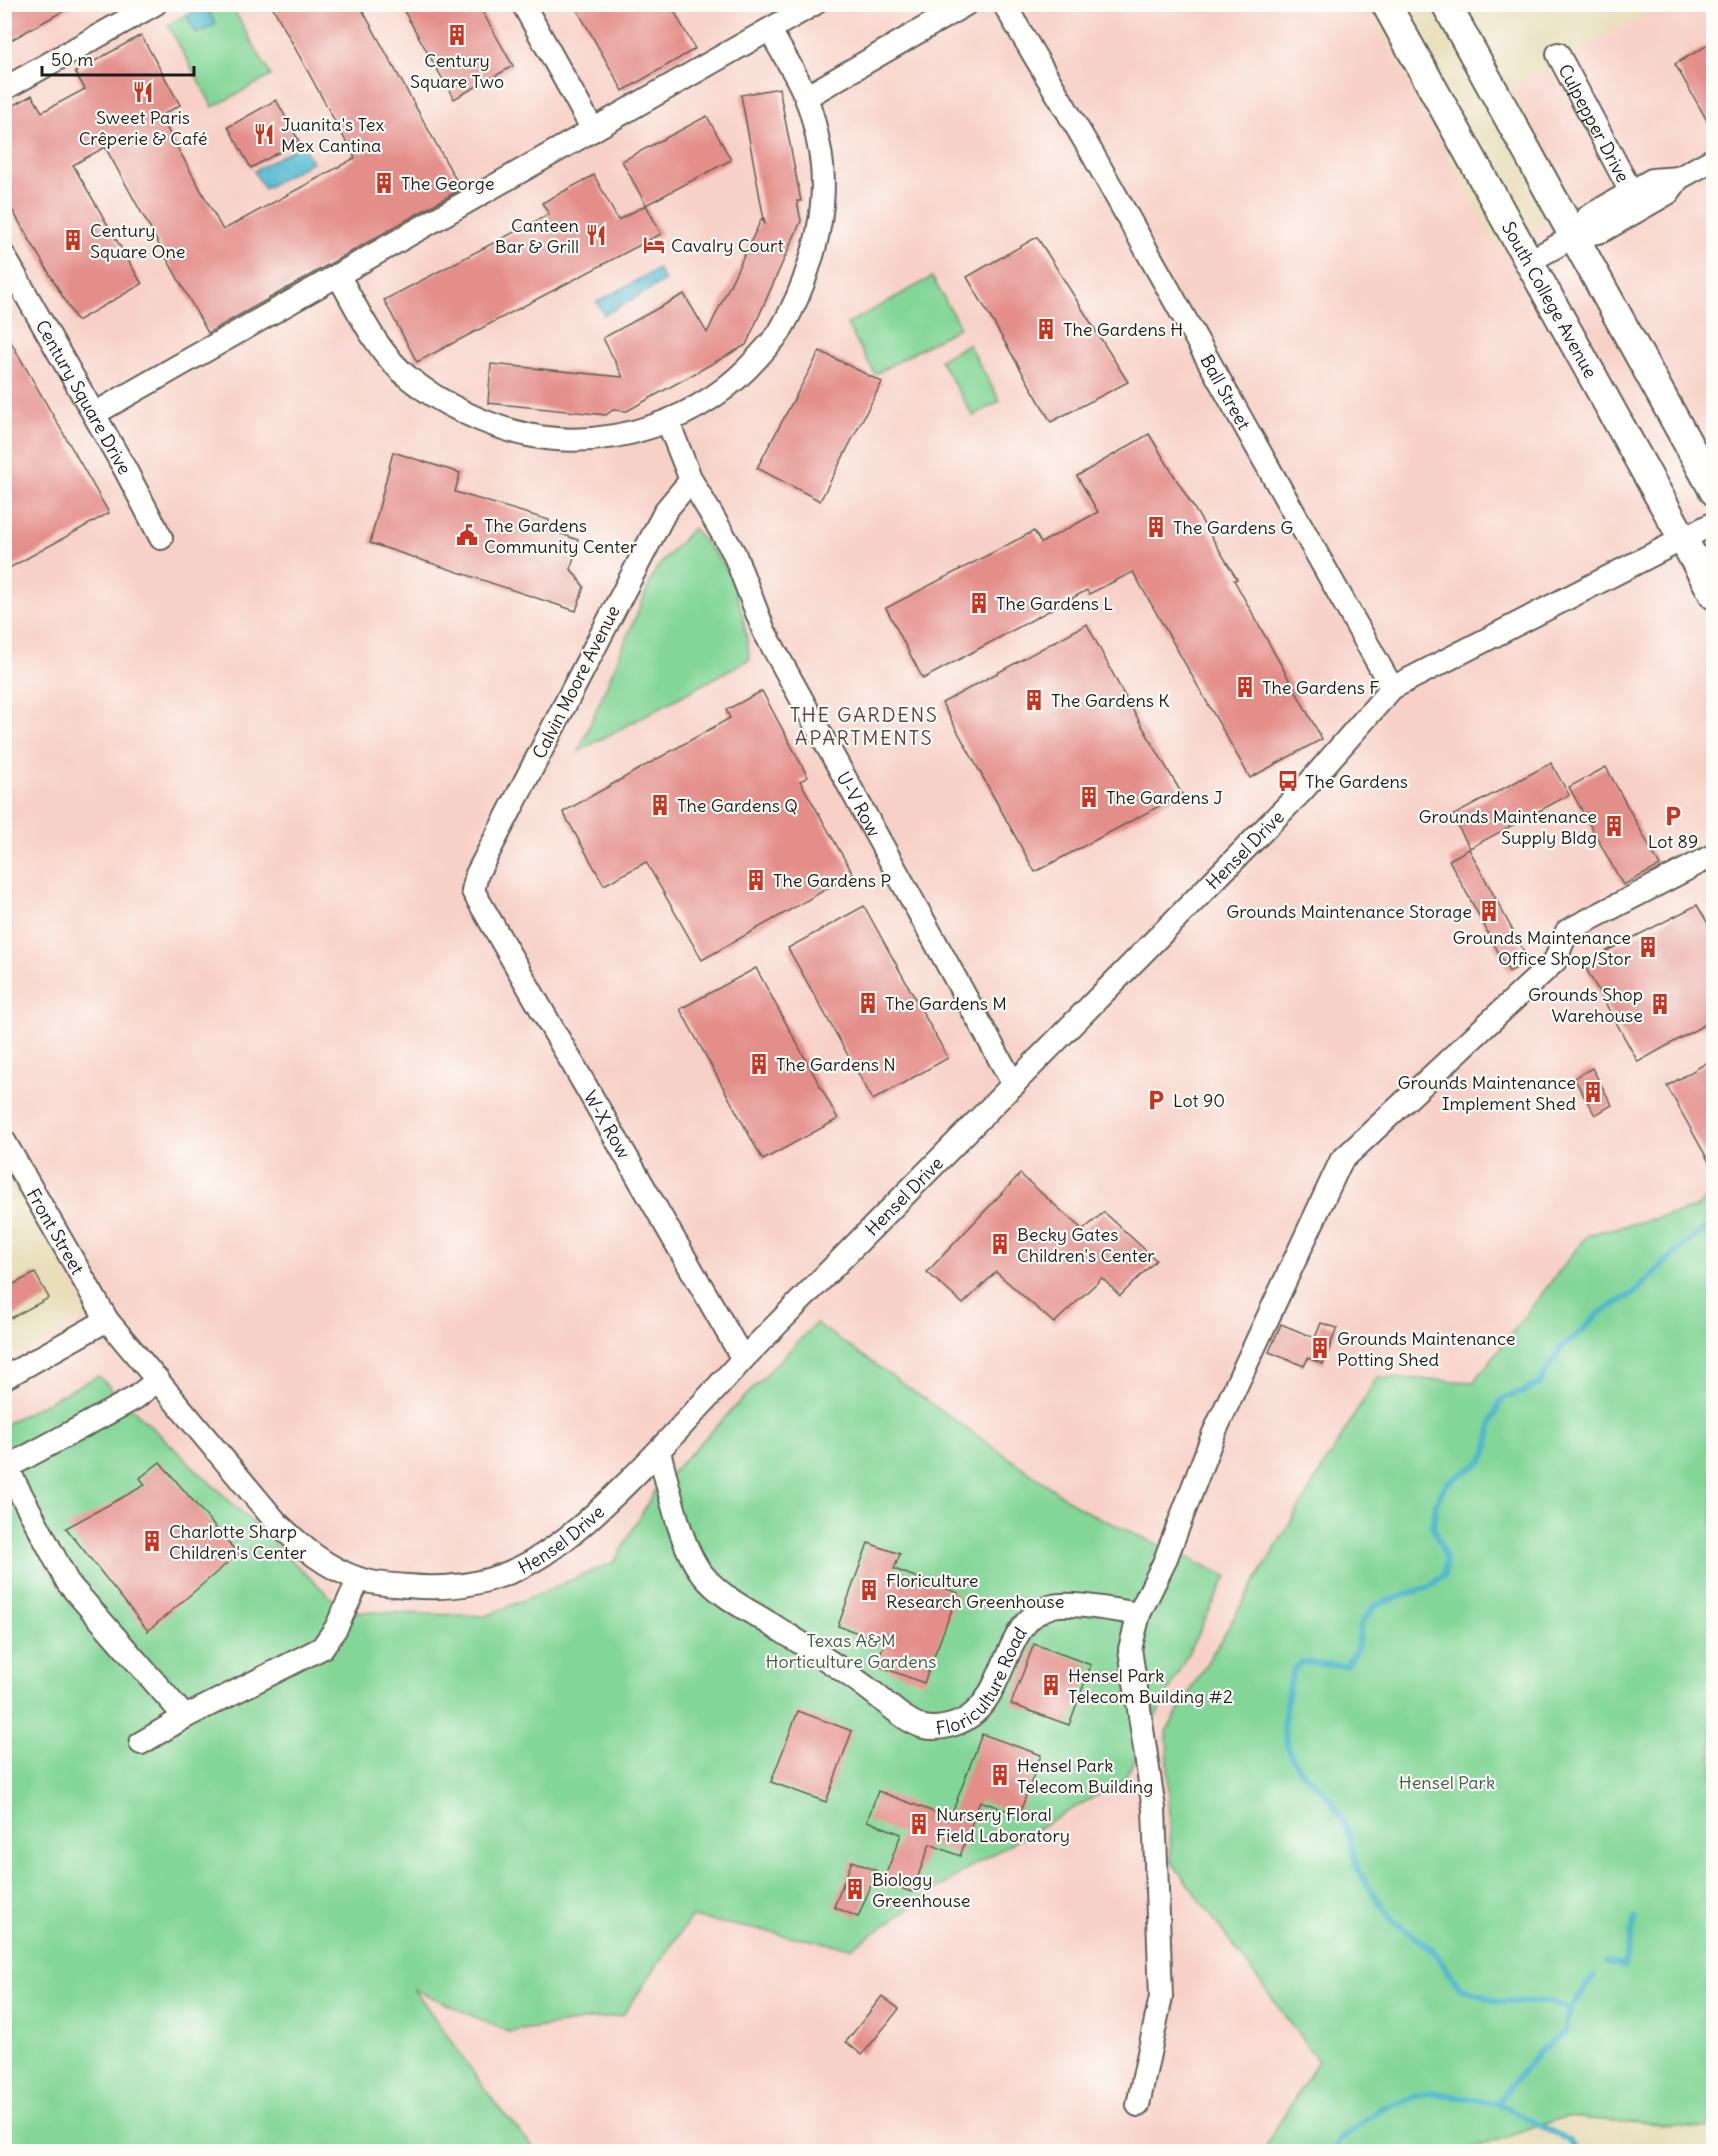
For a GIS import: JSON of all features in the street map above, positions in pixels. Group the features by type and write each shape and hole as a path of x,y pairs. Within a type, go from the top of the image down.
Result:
{"main road":[{"name":"South College Avenue","path":"1386,4 1713,595"},
{"path":"1446,4 1713,491"}],"street":[{"path":"4,89 155,4"},
{"path":"523,4 593,130"},
{"path":"94,414 814,4"},
{"path":"806,97 966,4"},
{"name":"Ball Street","path":"1004,4 1092,153 1392,687"},
{"path":"338,275 388,357 409,378 448,404 490,423 528,435 570,439 620,435 668,422 709,400 744,372 778,334 803,285 818,237 823,197 820,147 806,97 770,30"},
{"name":"Culpepper Drive","path":"1558,54 1631,192"},
{"path":"1574,237 1589,216 1652,180 1679,178 1713,159"},
{"path":"1528,262 1574,237 1602,231 1668,194 1679,178"},
{"name":"Century Square Drive","path":"4,256 94,414 160,538"},
{"name":"U-V Row","path":"668,422 691,480 734,553 764,631 1014,1085"},
{"name":"Calvin Moore Avenue","path":"473,891 477,874 666,510 691,480"},
{"name":"Hensel Drive","path":"107,1320 277,1523 324,1563 359,1579 421,1588 452,1588 477,1584 512,1572 540,1558 561,1543 593,1516 658,1452 743,1359 1302,791 1392,687 1713,523"},
{"path":"1138,2105 1161,1997 1154,1809 1130,1649 1139,1614 1164,1563 1214,1433 1341,1161 1556,961 1567,931 1713,855"},
{"name":"W-X Row","path":"473,891 743,1359"},
{"name":"Front Street","path":"4,1141 107,1320"},
{"path":"4,1378 107,1320"},
{"path":"158,1380 135,1398 5,1468 69,1583 185,1718"},
{"name":"Floriculture Road","path":"658,1452 689,1555 704,1576 729,1599 843,1669 908,1720 925,1727 956,1724 969,1718 984,1705 1013,1643 1029,1618 1053,1605 1086,1606 1139,1614"},
{"path":"141,1743 322,1648 336,1628 359,1579"}],"shaded area":[{"path":"5,5 1367,5 1498,249 1576,206 1511,89 1663,5 1713,5 1713,2129 1565,2117 1466,2152 5,2151 4,1362 90,1315 5,1166"}],"green space":[{"path":"205,5 231,5 271,76 213,107 168,25"},
{"path":"932,277 960,327 875,374 847,324"},
{"path":"968,344 1000,401 973,416 940,360"},
{"path":"693,528 729,571 742,612 750,659 579,751 656,569"},
{"name":"Hensel Park","path":"1713,1194 1713,2129 1565,2117 1466,2151 1262,2151 1318,2061 1171,1861 1167,1730 1377,1377 1474,1382 1587,1235 1694,1209"},
{"name":"Texas A&M Horticulture Gardens","path":"816,1323 1083,1510 1227,1576 1124,1780 970,1867 852,1948 691,1917 623,2015 508,2032 414,1989 498,2107 537,2151 5,2152 5,1424 98,1376 345,1611 486,1616 614,1562 656,1489"}],"water":[{"path":"205,5 216,24 197,34 186,15"},
{"path":"302,144 312,162 264,189 254,171"},
{"path":"658,269 665,281 604,315 597,302"}],"building":[{"path":"4,4 76,4 4,44"},
{"path":"271,4 359,4 461,189 208,333 105,147 73,165 142,284 77,321 4,196 4,111 32,95 42,112 85,89 75,72 141,35 180,105 160,116 223,230 355,158"},
{"name":"Century Square Two","path":"400,4 478,4 513,66 454,99"},
{"path":"574,4 670,4 695,49 623,91"},
{"path":"1713,42 1713,131 1675,64"},
{"path":"779,88 801,201 797,201 801,221 746,345 627,411 613,410 606,415 488,403 491,364 623,377 603,338 684,294 707,333 762,218 765,225 741,95"},
{"name":"Juanita's Tex Mex Cantina","path":"276,100 299,141 251,168 228,127"},
{"path":"707,116 731,160 646,205 622,161"},
{"path":"594,175 618,220 646,205 661,234 417,362 384,300 549,214 542,203"},
{"name":"The Gardens H","path":"1037,237 1128,382 1051,422 967,277"},
{"path":"4,330 109,513 4,571 4,469 11,465 4,453"},
{"path":"820,351 882,382 820,501 757,468"},
{"path":"1149,434 1237,579 1234,580 1322,739 1250,778 1133,572 1089,594 1087,590 923,679 886,608 1034,531 1041,543 1098,512 1077,476"},
{"name":"The Gardens Community Center","path":"393,452 460,473 455,492 549,520 548,529 578,540 571,569 584,587 576,611 370,543"},
{"path":"1087,624 1125,697 1182,794 1035,872 942,703"},
{"path":"762,691 808,777 800,781 853,874 702,960 646,862 604,885 563,812 730,718 726,710"},
{"path":"1551,763 1569,795 1470,848 1452,816"},
{"name":"Grounds Maintenance Supply Bldg","path":"1606,767 1660,866 1623,885 1569,787"},
{"name":"Grounds Maintenance Storage","path":"1469,849 1529,961 1509,972 1449,860"},
{"name":"Grounds Shop Warehouse","path":"1697,905 1713,932 1713,1020 1638,1062 1583,963"},
{"name":"The Gardens M","path":"864,906 948,1058 873,1100 788,948"},
{"name":"The Gardens N","path":"756,968 838,1119 763,1160 680,1009"},
{"path":"1713,1059 1713,1169 1667,1086"},
{"name":"Grounds Maintenance Implement Shed","path":"1592,1068 1612,1105 1595,1115 1574,1078"},
{"name":"Becky Gates Children's Center","path":"1020,1174 1083,1230 1104,1212 1156,1260 1120,1296 1102,1278 1054,1323 996,1272 963,1304 927,1272"},
{"path":"35,1273 49,1298 9,1319 4,1311 4,1289"},
{"path":"1321,1323 1337,1328 1323,1364 1308,1358 1304,1366 1269,1352 1281,1324 1315,1338"},
{"name":"Charlotte Sharp Children's Center","path":"160,1462 238,1554 148,1631 66,1528 145,1485 140,1478"},
{"path":"868,1543 900,1554 894,1569 958,1593 924,1683 876,1665 885,1642 838,1626"},
{"name":"Hensel Park Telecom Building #2","path":"1034,1644 1091,1665 1069,1725 1011,1704"},
{"path":"798,1711 852,1731 826,1802 771,1782"},
{"path":"982,1734 1041,1755 1019,1815 980,1801 960,1856 930,1844 912,1892 883,1882 901,1834 867,1821 878,1791 950,1818"},
{"name":"Biology Greenhouse","path":"852,1861 877,1871 858,1917 834,1907"},
{"path":"882,1996 899,2009 862,2055 846,2042"}],"waterway":[{"path":"1497,2103 1541,2050 1565,2032 1570,2009 1549,2002 1500,2002 1460,1988 1435,1952 1391,1919 1357,1869 1349,1833 1330,1798 1299,1769 1288,1749 1283,1726 1292,1673 1301,1662 1346,1666 1356,1652 1362,1622 1376,1605 1428,1587 1444,1575 1446,1559 1433,1526 1436,1503 1447,1483 1481,1462 1487,1453 1492,1421 1499,1404 1505,1397 1539,1384 1562,1347 1598,1314 1633,1294 1677,1251 1714,1222"},
{"path":"1606,1962 1624,1966 1635,1918"},
{"path":"1570,2009 1594,1977"},
{"path":"1333,2152 1338,2142 1381,2108 1430,2092 1497,2103 1570,2141 1577,2152"}],"place":[{"name":"Century Square Two","path":"457,35"},
{"name":"Sweet Paris Crêperie & Café","path":"143,92"},
{"name":"Juanita's Tex Mex Cantina","path":"264,134"},
{"name":"The George","path":"384,183"},
{"name":"Canteen Bar & Grill","path":"596,235"},
{"name":"Century Square One","path":"73,240"},
{"name":"Cavalry Court","path":"654,245"},
{"name":"The Gardens H","path":"1046,329"},
{"name":"The Gardens G","path":"1156,527"},
{"name":"The Gardens Community Center","path":"467,535"},
{"name":"The Gardens L","path":"979,603"},
{"name":"The Gardens F","path":"1245,687"},
{"name":"The Gardens K","path":"1034,700"},
{"name":"The Gardens","path":"1288,781"},
{"name":"The Gardens J","path":"1089,797"},
{"name":"The Gardens Q","path":"660,805"},
{"name":"Lot 89","path":"1673,816"},
{"name":"Grounds Maintenance Supply Bldg","path":"1614,826"},
{"name":"The Gardens P","path":"756,880"},
{"name":"Grounds Maintenance Storage","path":"1489,911"},
{"name":"Grounds Maintenance Office Shop/Stor","path":"1648,947"},
{"name":"The Gardens M","path":"868,1003"},
{"name":"Grounds Shop Warehouse","path":"1660,1004"},
{"name":"The Gardens N","path":"759,1064"},
{"name":"Grounds Maintenance Implement Shed","path":"1593,1092"},
{"name":"Lot 90","path":"1156,1100"},
{"name":"Becky Gates Children's Center","path":"1000,1244"},
{"name":"Grounds Maintenance Potting Shed","path":"1320,1348"},
{"name":"Charlotte Sharp Children's Center","path":"152,1541"},
{"name":"Floriculture Research Greenhouse","path":"869,1590"},
{"name":"Hensel Park Telecom Building #2","path":"1051,1685"},
{"name":"Hensel Park Telecom Building","path":"1000,1775"},
{"name":"Nursery Floral Field Laboratory","path":"919,1824"},
{"name":"Biology Greenhouse","path":"855,1889"}],"district":[{"name":"THE GARDENS APARTMENTS","path":"864,726"}]}
